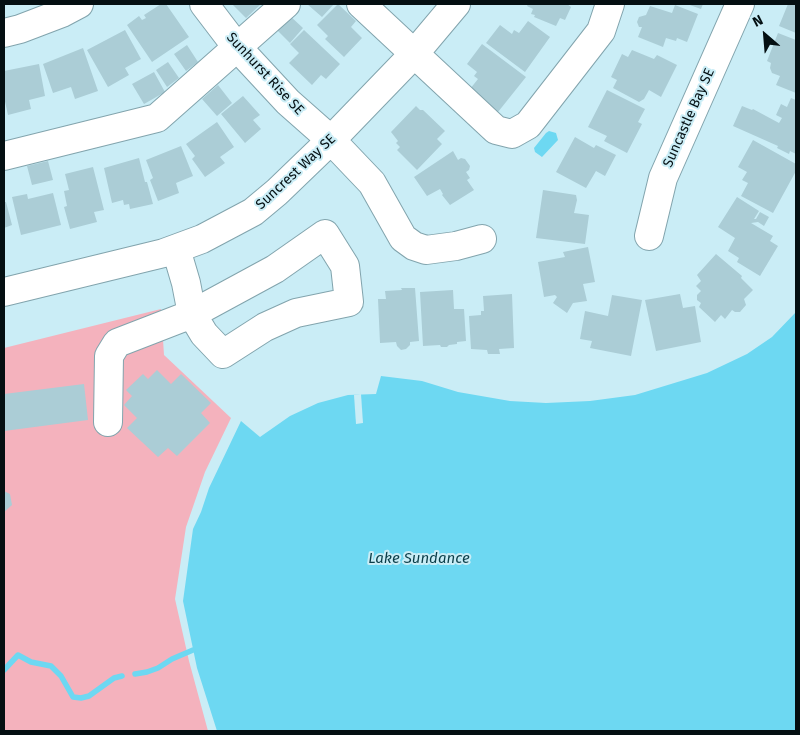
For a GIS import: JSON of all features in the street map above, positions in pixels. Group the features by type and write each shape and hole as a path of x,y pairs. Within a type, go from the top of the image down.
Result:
{"street":[{"path":"4,33 62,13 79,4"},
{"name":"Sunhurst Rise SE","path":"204,4 236,46 288,102 331,140 372,183 393,217 403,238 414,246 426,250 456,246 482,239"},
{"path":"4,156 157,118 236,46 286,4"},
{"path":"361,4 496,130 512,134 528,125 601,31 610,4"},
{"name":"Suncrest Way SE","path":"4,292 176,250 202,239 253,212 277,192 331,140 414,54 456,4"},
{"name":"Suncastle Bay SE","path":"649,236 662,178 740,4"},
{"path":"108,422 109,356 117,343 192,314 275,269 325,234 345,266 349,302 296,313 265,327 223,354 204,334 192,314 186,283 176,250"}],"shaded area":[{"path":"161,309 164,355 231,418 205,472 186,527 175,599 208,731 4,731 4,348"}],"water":[{"path":"549,131 556,133 558,140 542,157 535,152 534,148"},
{"name":"Lake Sundance","path":"796,312 796,731 217,731 197,668 183,601 193,529 209,488 241,421 260,437 290,416 318,403 348,395 376,394 381,376 422,381 458,392 510,401 546,403 590,401 635,395 707,373 747,354 772,337"}],"pier":[{"path":"361,394 363,423 356,424 354,395"}],"building":[{"path":"161,4 166,4 189,37 152,62 127,25 139,16 142,20 146,18 144,15"},
{"path":"232,4 259,4 260,5 246,18"},
{"path":"307,4 334,4 322,17"},
{"path":"338,4 356,21 351,27 362,38 344,57 325,39 328,36 317,25"},
{"path":"528,4 567,4 571,7 565,20 560,18 556,26 534,17 535,15 531,14 533,9 527,6"},
{"path":"687,4 703,4 701,9"},
{"path":"788,4 796,4 796,33 779,26"},
{"path":"675,5 698,14 687,42 677,38 676,41 666,38 663,47 638,37 642,27 639,27 637,22 639,17 646,15 650,6 672,13"},
{"path":"289,15 303,28 290,43 276,29"},
{"path":"528,21 550,37 525,72 486,43 500,25 512,34 514,30 519,33"},
{"path":"125,30 141,59 125,68 129,75 108,87 87,50"},
{"path":"304,30 340,64 326,79 321,75 312,85 289,63 299,53 290,44"},
{"path":"778,33 796,40 796,93 776,85 780,76 772,73 771,63 767,61"},
{"path":"482,44 526,77 498,112 470,89 478,79 474,76 477,72 467,64"},
{"path":"187,45 198,62 186,71 174,54"},
{"path":"83,48 98,91 75,99 71,87 53,93 43,64"},
{"path":"632,50 654,59 657,55 677,65 661,97 649,90 644,99 639,102 613,88 617,80 611,77 622,54 628,57"},
{"path":"168,62 179,78 167,87 156,70"},
{"path":"39,64 45,96 29,100 31,109 8,115 4,97 4,71"},
{"path":"154,72 165,92 144,104 132,84"},
{"path":"218,85 232,103 217,116 202,99"},
{"path":"607,90 645,109 638,122 642,124 627,153 604,141 607,136 588,127"},
{"path":"243,96 260,115 253,120 261,129 245,143 221,114"},
{"path":"791,98 796,100 796,154 790,151 789,154 777,148 778,146 733,126 742,106 753,109 779,123 782,118 776,115 781,104 787,107"},
{"path":"416,106 423,110 445,131 437,139 442,144 417,170 397,150 400,147 396,143 398,141 391,132"},
{"path":"217,122 234,147 220,157 225,163 205,177 192,159 195,156 186,144"},
{"path":"575,137 594,148 596,145 616,155 605,176 596,171 586,188 556,172"},
{"path":"753,140 796,164 796,171 773,213 741,196 748,183 742,180 747,172 738,167"},
{"path":"181,146 193,176 176,183 179,193 158,201 150,180 153,178 146,160"},
{"path":"453,151 458,160 461,158 465,159 470,166 466,172 470,178 467,180 474,190 450,205 440,189 427,196 414,177"},
{"path":"139,158 153,204 130,209 129,204 124,205 123,200 112,203 104,168"},
{"path":"48,161 53,180 32,185 27,166"},
{"path":"93,167 104,210 94,212 97,222 70,229 64,207 67,206 64,191 69,190 65,174"},
{"path":"543,190 576,195 577,200 574,213 589,215 585,244 536,238"},
{"path":"53,193 61,225 21,235 12,197 27,194 28,199"},
{"path":"737,197 759,211 754,219 756,219 760,212 769,217 764,226 758,222 751,223 773,236 770,241 778,246 760,276 737,262 739,258 728,251 735,238 718,227"},
{"path":"4,202 6,202 12,225 4,228"},
{"path":"588,247 595,282 583,284 587,301 573,303 567,313 553,303 557,297 555,295 544,297 538,262 565,257 563,252"},
{"path":"716,254 742,276 741,278 753,290 744,299 746,305 740,312 732,310 725,319 721,315 715,322 699,307 701,303 697,300 697,295 701,291 696,286 701,281 697,275"},
{"path":"401,288 415,288 419,341 410,342 406,349 401,350 396,342 380,343 378,299 386,299 385,291 402,290"},
{"path":"453,290 454,309 464,309 466,341 457,342 457,344 447,347 441,347 440,345 423,346 420,292"},
{"path":"512,294 514,348 499,349 500,354 488,354 487,350 471,349 469,316 481,315 481,311 484,311 483,296"},
{"path":"680,294 683,308 695,306 701,342 656,351 645,300"},
{"path":"612,295 642,300 631,356 590,348 592,341 580,339 585,311 608,316"},
{"path":"157,370 171,384 181,374 211,403 201,413 210,423 177,456 168,448 158,457 127,428 137,418 124,405 132,396 126,390 143,374 148,379"},
{"path":"84,384 88,420 4,431 4,394"},
{"path":"4,491 10,494 12,505 4,512"}],"waterway":[{"path":"135,674 158,668 172,659 193,650"},
{"path":"4,670 18,655 31,662 51,666 61,676 73,697 81,698 89,696 114,678 122,676"}]}
